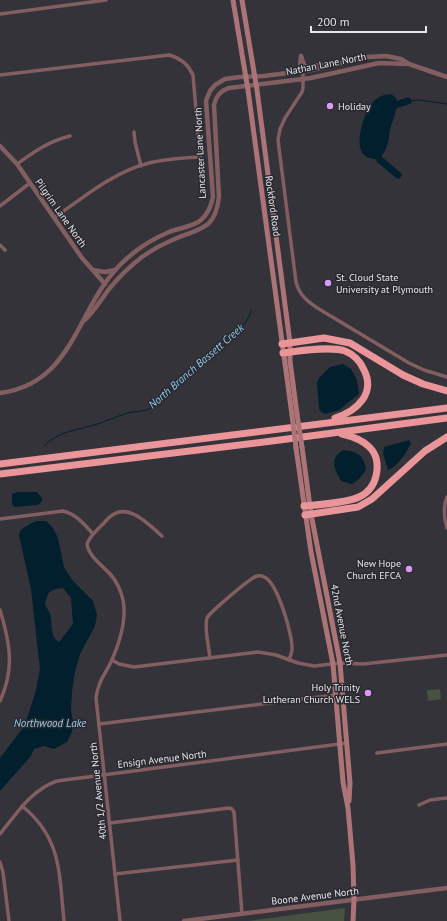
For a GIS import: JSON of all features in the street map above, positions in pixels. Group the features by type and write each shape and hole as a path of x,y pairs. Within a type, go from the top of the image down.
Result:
{"highway":[{"path":"286,343 324,338 350,343 403,375 423,384 447,391"},
{"path":"287,353 334,349 340,350 355,357 364,370 366,374 367,391 358,406 348,413 324,423"},
{"path":"0,464 447,408"},
{"path":"0,474 447,418"},
{"path":"307,506 358,498 365,494 374,481 377,465 374,453 358,439 336,432"},
{"path":"308,514 358,507 372,499 425,451 447,436"}],"main road":[{"name":"Rockford Road","path":"233,0 286,343"},
{"name":"Rockford Road","path":"242,0 255,77 299,448"},
{"name":"42nd Avenue North","path":"299,448 308,514 311,552 332,664 336,695 343,782 348,808 354,872 353,921"},
{"name":"42nd Avenue North","path":"308,514 340,663 350,783 348,808"}],"street":[{"path":"0,14 70,2 106,0"},
{"path":"0,75 163,55 175,56 186,64 193,75 200,156 160,161 141,166 109,180 54,218"},
{"path":"295,72 300,67 301,56 306,67 320,65 331,66"},
{"name":"Nathan Lane North","path":"255,77 302,71 377,56 401,59 409,64 447,78"},
{"name":"Nathan Lane North","path":"247,85 303,79 379,63 409,64"},
{"path":"302,71 303,88 301,96 285,118 280,129 278,140 296,282 306,300 319,309 409,363 424,370 447,377"},
{"name":"Lancaster Lane North","path":"84,322 87,313 104,283 116,269 133,254 150,242 168,233 196,224 207,214 213,197 206,107 207,96 215,85 225,79 255,77"},
{"name":"Lancaster Lane North","path":"0,393 23,388 50,371 64,354 84,322 110,289 133,264 157,247 205,227 215,216 218,209 219,197 217,136 214,112 216,97 225,89 247,85"},
{"path":"134,132 141,166"},
{"path":"17,164 42,146 70,136"},
{"name":"Pilgrim Lane North","path":"0,146 17,164 92,270 110,289"},
{"path":"0,206 30,183"},
{"path":"0,245 5,250"},
{"path":"92,270 105,272 116,269"},
{"path":"447,496 444,508 444,517 447,528"},
{"path":"0,519 63,511 68,512 77,518 93,534 112,515 131,512 137,515 162,536"},
{"name":"40th 1/2 Avenue North","path":"93,534 88,540 88,548 116,583 123,600 124,618 118,642 112,660 99,683 96,698 120,921"},
{"path":"210,658 206,625 208,616 254,577 263,576 274,585 287,619 292,644 292,649 288,660"},
{"path":"0,610 9,641 10,663 6,684 0,701"},
{"path":"112,660 119,664 134,667 258,652 276,655 288,660 314,666 340,663 363,664 447,655"},
{"path":"99,724 336,695"},
{"name":"Ensign Avenue North","path":"0,834 31,795 48,784 67,778 347,743"},
{"path":"377,754 447,744"},
{"path":"419,805 430,800 447,798"},
{"path":"22,806 43,827 54,848 59,870 64,921"},
{"path":"110,823 229,808 232,809 234,812 242,914"},
{"path":"115,874 238,860"},
{"path":"0,862 4,872 9,921"},
{"name":"Boone Avenue North","path":"184,921 447,888"}],"green space":[{"path":"440,689 441,699 428,701 427,690"},
{"path":"345,908 344,921 248,921"}],"water":[{"path":"391,94 396,98 397,103 386,149 378,158 369,158 362,153 361,150 360,139 362,124 367,110 376,99"},
{"path":"343,364 351,369 357,380 359,394 339,410 325,414 320,411 319,408 317,383 319,378 330,367"},
{"path":"409,440 411,443 404,455 395,466 388,470 383,453 384,447"},
{"path":"344,450 359,455 364,461 365,465 366,470 359,479 352,484 341,481 334,464 336,456"},
{"path":"17,492 37,492 42,498 42,501 38,505 14,507 12,504 12,494"},
{"name":"Northwood Lake","path":"37,521 46,521 53,528 58,538 64,567 73,581 93,601 97,615 95,626 80,654 75,672 71,709 73,723 72,732 67,742 54,749 44,746 34,749 31,756 0,791 0,758 25,725 36,690 40,669 31,589 19,535 20,531","holes":["63,588 71,598 73,624 59,642 53,633 50,614 45,605 46,600 50,592"]}],"waterway":[{"path":"408,101 419,100 447,104"},
{"path":"389,107 408,101"},
{"path":"375,151 380,160 398,175"},
{"name":"North Branch Bassett Creek","path":"44,446 61,434 98,424 128,413 149,409 229,341 240,330 251,311"}],"place":[{"name":"Holiday","path":"330,106"},
{"name":"St. Cloud State University at Plymouth","path":"328,283"},
{"name":"New Hope Church EFCA","path":"409,569"},
{"name":"Holy Trinity Lutheran Church WELS","path":"368,693"}]}
